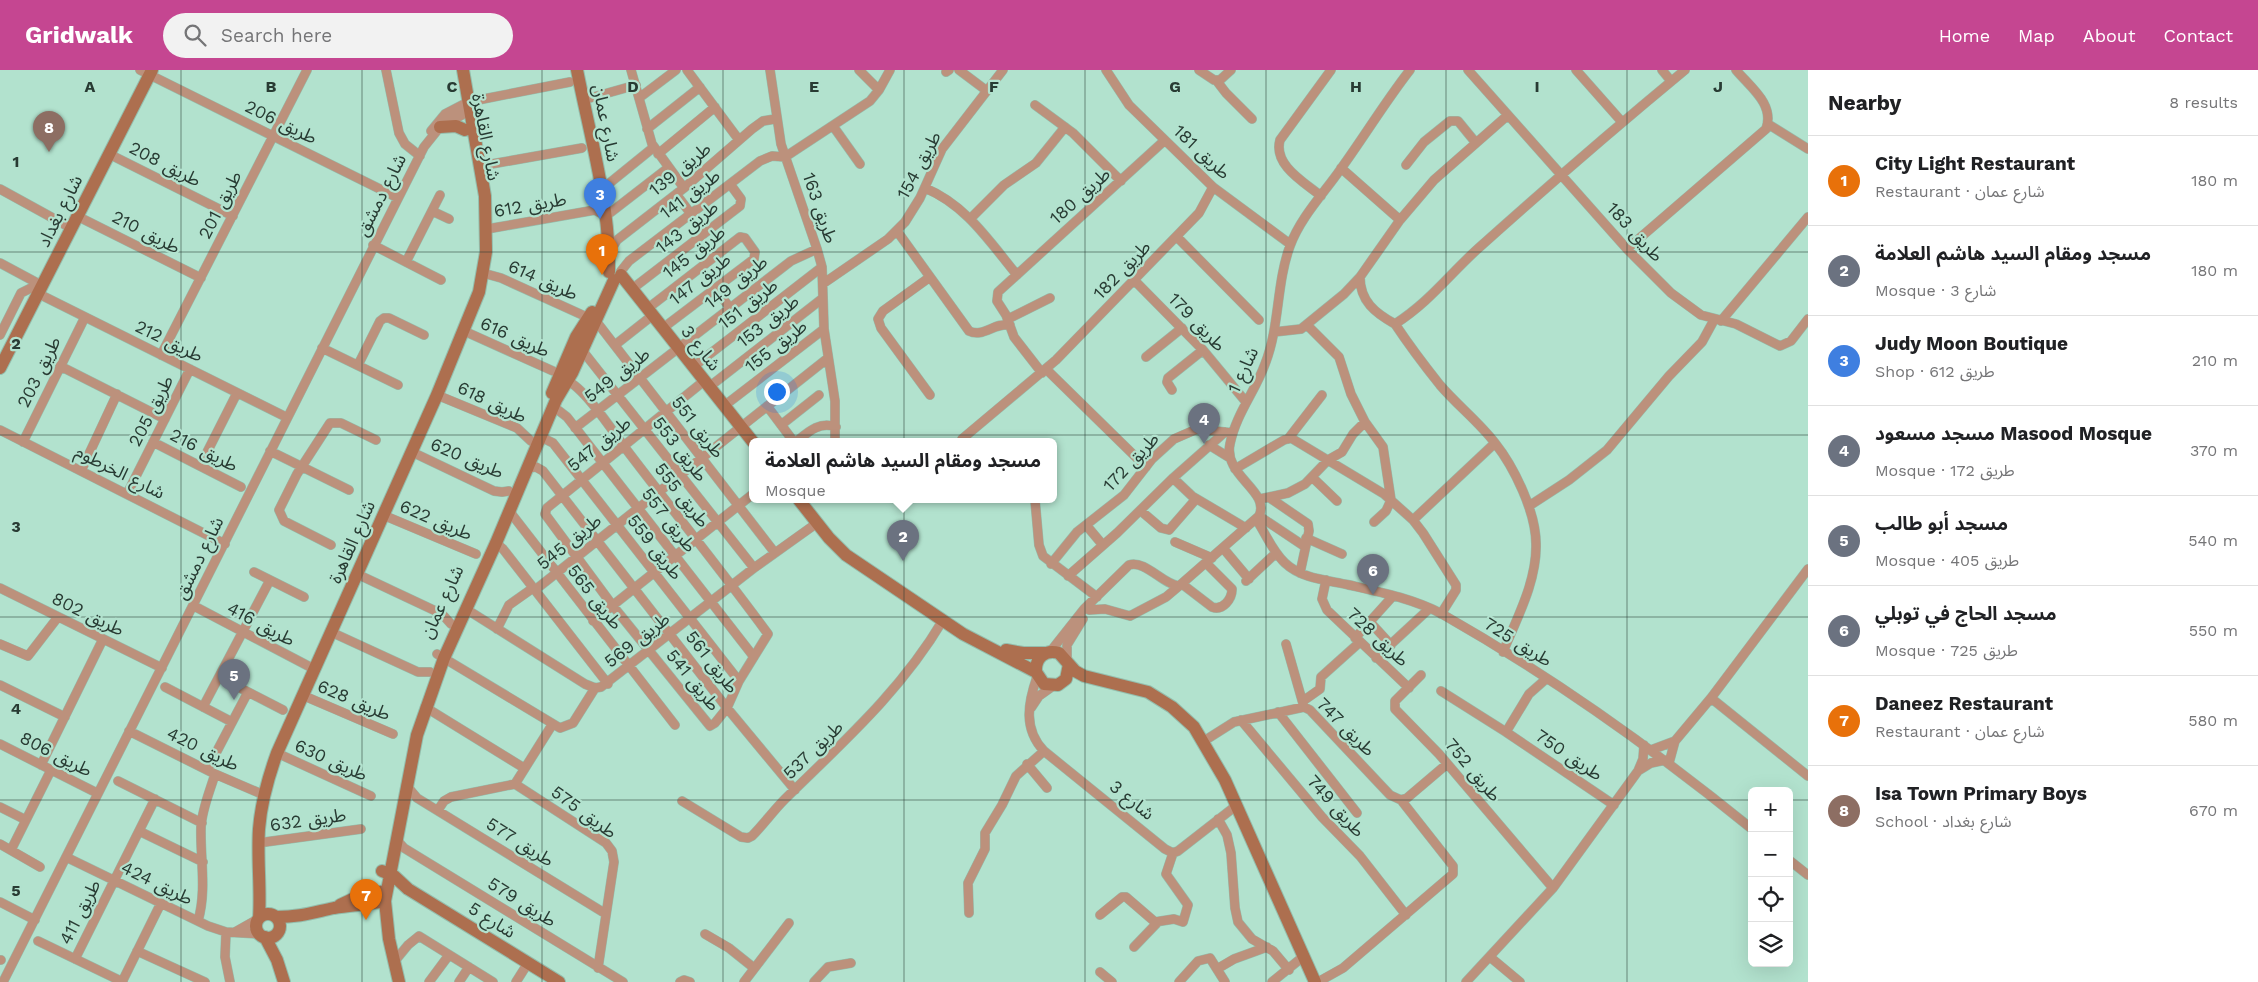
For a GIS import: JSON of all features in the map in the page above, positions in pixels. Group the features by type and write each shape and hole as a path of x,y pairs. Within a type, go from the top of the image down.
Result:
{"street":[{"name":"طريق 201","path":"161,355 307,70"},
{"path":"386,70 401,137 420,156"},
{"name":"شارع القاهرة","path":"258,919 261,889 258,844 264,795 277,753 438,394 476,299 483,273 487,229 480,166 456,70"},
{"name":"شارع القاهرة","path":"463,70 465,130 485,210"},
{"name":"شارع عمان","path":"383,887 398,845 403,801 412,751 451,624 509,490 567,381 582,350 590,324 615,275 606,216 577,70"},
{"path":"631,70 656,150 684,188"},
{"path":"639,98 676,70"},
{"path":"687,70 739,140"},
{"name":"طريق 163","path":"770,70 776,119 785,157 818,249 822,267 824,329 835,401 835,438"},
{"path":"859,70 879,90"},
{"path":"785,157 865,106 879,90 890,70"},
{"path":"959,70 987,91"},
{"name":"طريق 154","path":"824,283 897,231 915,207 942,148 1004,70"},
{"name":"طريق 181","path":"1106,70 1129,105 1213,187 1290,244"},
{"path":"1199,70 1216,80 1252,120"},
{"path":"1216,80 1220,80 1231,70"},
{"path":"1321,196 1280,160 1278,147 1280,140 1331,70"},
{"name":"طريق 183","path":"1468,70 1627,249 1684,303 1701,315 1743,327 1780,346 1791,341 1808,318"},
{"path":"1576,70 1622,122"},
{"path":"1662,70 1671,81"},
{"path":"1395,324 1428,300 1465,259 1561,174 1685,70"},
{"path":"1627,249 1766,129 1768,124 1767,107 1736,70"},
{"name":"طريق 206","path":"147,71 274,137 398,198"},
{"name":"شارع بغداد","path":"0,368 39,288 109,154 147,71"},
{"path":"1274,332 1282,278 1290,244 1405,72"},
{"path":"465,107 570,82"},
{"path":"583,100 636,85"},
{"path":"648,128 700,87"},
{"path":"1035,105 1065,127 1121,181"},
{"name":"شارع دمشق","path":"424,148 440,127 465,107"},
{"name":"شارع دمشق","path":"3,982 97,793 194,606 286,417 430,133 439,119 465,107"},
{"path":"601,190 715,107"},
{"name":"شارع 1","path":"1260,499 1234,469 1230,458 1229,433 1265,365 1274,332 1295,331 1307,326 1360,277 1400,220 1441,173 1508,115"},
{"name":"طريق 139","path":"610,251 617,240 684,188 739,140 763,121 776,119"},
{"path":"1406,165 1424,142 1450,121 1458,121 1476,143"},
{"path":"1768,124 1786,133 1808,149"},
{"path":"440,127 450,125 465,130"},
{"path":"833,126 860,164"},
{"path":"971,218 1004,185 1036,163 1065,127"},
{"name":"طريق 180","path":"1044,371 1014,337 1009,322 997,301 1000,289 1165,140"},
{"path":"480,166 582,148"},
{"name":"طريق 208","path":"109,154 233,216"},
{"name":"طريق 141","path":"615,275 690,214 764,159 772,156 785,157"},
{"path":"606,216 668,168"},
{"path":"1341,168 1400,220"},
{"name":"طريق 143","path":"632,289 740,206 741,200 730,184"},
{"name":"طريق 182","path":"963,438 1044,371 1176,237 1203,207 1213,187"},
{"path":"925,188 950,201 971,218 1016,275"},
{"path":"0,189 71,228"},
{"path":"676,194 690,214"},
{"path":"406,262 440,195"},
{"name":"طريق 612","path":"487,229 595,210 606,216"},
{"path":"432,211 449,219"},
{"name":"طريق 210","path":"77,216 201,278"},
{"path":"1529,506 1569,480 1607,450 1808,218"},
{"path":"897,231 969,331 979,334 1009,322 1050,298"},
{"name":"طريق 145","path":"650,312 740,237 745,238 756,256"},
{"path":"1176,237 1259,320"},
{"path":"373,245 441,280"},
{"name":"طريق 149","path":"678,348 797,257 818,249"},
{"name":"طريق 147","path":"663,328 756,256"},
{"name":"طريق 212","path":"0,263 84,317 286,417"},
{"name":"طريق 151","path":"693,367 822,267"},
{"name":"طريق 614","path":"483,273 501,278 590,324"},
{"name":"شارع 3","path":"615,275 632,289 750,438"},
{"path":"930,277 883,311 878,319 881,328 930,395"},
{"path":"1360,277 1361,291 1368,304 1395,324 1440,384 1495,443 1529,506 1534,524 1536,544 1534,563 1526,598 1503,652"},
{"name":"طريق 179","path":"1134,280 1203,350 1236,387 1246,402"},
{"path":"0,334 21,293 39,288"},
{"path":"715,288 730,308"},
{"name":"طريق 153","path":"707,384 823,298"},
{"path":"615,345 650,312"},
{"name":"طريق 203","path":"23,442 84,317"},
{"path":"358,365 380,321 384,318 390,318 424,335"},
{"name":"شارع عمان","path":"399,982 394,962 382,932 383,887 405,750 430,672 466,609 510,512 576,337 590,324"},
{"name":"طريق 551","path":"590,324 615,345 776,553"},
{"path":"1307,326 1339,357 1351,394 1365,422 1383,448 1391,500 1386,511 1374,522"},
{"path":"1146,357 1182,328"},
{"name":"طريق 155","path":"724,406 824,329"},
{"name":"طريق 616","path":"464,331 553,372"},
{"path":"322,348 398,385"},
{"name":"طريق 549","path":"575,428 678,348"},
{"name":"طريق 553","path":"582,350 754,568"},
{"path":"1172,390 1167,382 1168,378 1203,350"},
{"name":"طريق 545","path":"497,629 509,605 556,574 828,358"},
{"path":"60,366 165,419"},
{"name":"طريق 205","path":"127,494 190,369"},
{"path":"1044,371 1146,467"},
{"name":"طريق 555","path":"567,381 579,389 768,634 754,658"},
{"name":"طريق 547","path":"547,517 546,510 581,479 665,412 707,384"},
{"path":"1236,387 1254,388"},
{"path":"200,466 237,393"},
{"path":"81,471 117,394"},
{"name":"طريق 618","path":"438,394 517,428 536,439"},
{"path":"1234,469 1288,439 1322,395"},
{"path":"781,425 819,396"},
{"path":"767,406 792,438"},
{"name":"طريق 557","path":"554,407 567,417 754,658"},
{"path":"331,545 284,521 280,516 279,506 326,428 333,422 341,423 376,440"},
{"path":"1035,503 1040,551 1051,564 1068,576 1092,604 1130,616 1166,596 1258,518 1262,510 1260,499 1270,498 1297,489 1312,477 1328,460 1342,452 1353,434 1365,422"},
{"path":"801,438 818,426 825,424 836,427"},
{"name":"طريق 172","path":"1051,564 1070,540 1124,495 1146,467 1174,439 1197,429 1229,433"},
{"name":"شارع الخرطوم","path":"0,430 225,544"},
{"path":"1068,576 1210,445 1229,433"},
{"name":"طريق 559","path":"536,439 553,443 739,680"},
{"path":"1288,439 1295,439 1372,484 1412,520 1456,585 1456,590 1441,614"},
{"name":"طريق 216","path":"153,442 241,487"},
{"path":"1412,520 1495,443"},
{"path":"1210,445 1230,458"},
{"path":"270,451 349,490"},
{"name":"طريق 620","path":"412,452 494,491 502,492 509,490"},
{"name":"طريق 561","path":"528,468 540,468 727,708 795,790"},
{"path":"1312,477 1337,501"},
{"path":"1173,478 1196,499 1222,512 1246,528"},
{"path":"593,621 749,497"},
{"path":"1270,498 1305,521 1309,528 1300,573"},
{"path":"1141,510 1161,528 1169,530 1196,499"},
{"path":"801,503 846,555 943,620 1036,674 1044,684 1056,686 1115,684"},
{"name":"طريق 565","path":"510,512 556,574 675,725"},
{"name":"طريق 622","path":"383,515 476,554"},
{"name":"طريق 541","path":"547,517 576,558 704,722 712,726 727,708"},
{"path":"1258,518 1305,542 1342,554"},
{"name":"طريق 725","path":"1258,518 1276,553 1286,564 1300,573 1393,596 1430,608 1441,614 1546,679 1667,761 1748,826"},
{"name":"طريق 569","path":"466,609 585,684 595,688 608,684 754,568 817,523"},
{"path":"1086,525 1102,544"},
{"path":"1029,710 1040,696 1056,686 1069,674 1069,641 1092,604 1124,569 1134,564 1180,585 1212,607 1217,609 1222,607 1232,594 1232,589 1209,561 1175,542"},
{"path":"496,543 608,684"},
{"path":"1223,548 1247,580 1276,553"},
{"path":"1638,771 1651,763 1667,761 1675,740 1711,698 1808,569"},
{"path":"254,572 304,597"},
{"path":"357,574 442,614 451,624"},
{"path":"203,707 270,580"},
{"name":"طريق 728","path":"1326,580 1322,595 1324,607 1408,688"},
{"name":"طريق 802","path":"0,588 162,668"},
{"path":"1286,644 1303,704 1320,689 1320,678 1357,640 1393,596"},
{"path":"1036,674 1037,661 1048,652 1084,609 1092,604"},
{"name":"طريق 416","path":"194,606 314,670"},
{"path":"1376,658 1430,608"},
{"path":"0,644 28,656 58,617"},
{"name":"طريق 537","path":"682,801 741,837 748,838 754,834 795,790 875,713 925,650 943,620"},
{"path":"1370,622 1391,645"},
{"path":"331,632 418,672 430,672"},
{"path":"41,765 103,639"},
{"path":"984,645 1018,653 1059,653 1084,676 1148,692 1185,717 1204,741 1317,982 1343,968 1406,915"},
{"path":"440,656 552,725 564,728 574,723 595,688"},
{"path":"727,708 739,680 754,658"},
{"path":"1506,732 1529,694 1535,672"},
{"name":"شارع 3","path":"1036,674 1029,710 1028,726 1030,733 1044,751 1165,849 1173,853"},
{"name":"طريق 752","path":"1421,675 1396,701 1395,709 1447,764 1553,888"},
{"path":"219,678 284,710"},
{"path":"1529,694 1546,679"},
{"path":"0,685 64,717"},
{"path":"165,687 232,722"},
{"name":"طريق 750","path":"1441,691 1506,732 1614,805"},
{"path":"198,921 201,908 203,862 202,823 211,772 232,722 248,692"},
{"name":"طريق 628","path":"302,695 393,734"},
{"path":"1711,698 1808,776"},
{"name":"طريق 747","path":"1204,741 1220,730 1241,720 1303,704 1310,710 1390,795 1401,800 1453,866 1454,872 1451,877 1406,915"},
{"path":"425,708 524,768"},
{"name":"طريق 749","path":"1278,712 1357,813"},
{"name":"طريق 749","path":"1241,720 1322,817 1360,856 1406,915"},
{"path":"438,810 451,797 514,784 552,725"},
{"name":"طريق 420","path":"129,731 211,772 264,795"},
{"path":"1466,982 1553,888 1638,771 1647,748 1675,740"},
{"name":"طريق 806","path":"0,744 97,793"},
{"path":"969,913 968,883 985,849 985,833 1002,806 1016,776 1027,764 1044,751"},
{"name":"طريق 630","path":"277,753 371,796"},
{"path":"1027,764 1047,788"},
{"path":"1401,800 1413,794 1447,764"},
{"path":"11,850 51,770"},
{"path":"118,781 202,823"},
{"name":"طريق 577","path":"406,784 417,798 606,914"},
{"name":"طريق 575","path":"514,784 606,843 612,851 614,862 598,968"},
{"path":"403,801 417,798"},
{"name":"طريق 411","path":"75,959 155,800"},
{"path":"1134,947 1157,923 1170,919 1183,922 1188,905 1166,874 1173,853 1236,806"},
{"path":"0,807 26,820"},
{"path":"1218,819 1227,835 1232,853 1235,908 1238,922 1247,934 1267,947 1289,970 1310,969"},
{"name":"طريق 632","path":"258,844 362,829"},
{"path":"139,831 203,862"},
{"path":"0,844 40,867"},
{"name":"طريق 579","path":"398,845 623,982"},
{"name":"طريق 424","path":"66,857 198,921 230,932 271,927"},
{"path":"1793,863 1808,875"},
{"name":"شارع 5","path":"258,919 264,914 271,927 299,917 336,908 383,887 408,889 528,963 552,980"},
{"name":"شارع القاهرة","path":"261,889 277,960 284,982"},
{"path":"1100,915 1122,897 1126,897 1157,923"},
{"path":"0,902 35,920"},
{"path":"38,941 122,982 161,903"},
{"path":"230,982 225,957 230,932 258,919"},
{"path":"744,982 789,923"},
{"path":"705,934 729,948 754,968"},
{"path":"394,962 408,945 419,936 491,981"},
{"path":"1217,969 1234,959 1267,947"},
{"path":"138,951 205,982"},
{"path":"429,982 449,954"},
{"path":"1272,982 1304,956"},
{"path":"1490,957 1520,982"},
{"path":"1179,982 1202,959 1210,958 1225,982"},
{"path":"516,982 528,963"},
{"path":"814,982 828,967 851,963"},
{"path":"459,982 469,967"},
{"path":"1100,972 1112,982"},
{"path":"680,982 690,982"}],"place":[{"name":"Isa Town Primary Boys","path":"49,152"},
{"name":"Judy Moon Boutique","path":"600,219"},
{"name":"City Light Restaurant","path":"602,275"},
{"name":"مسجد مسعود Masood Mosque","path":"1204,444"},
{"name":"مسجد ومقام السيد هاشم العلامة","path":"903,561"},
{"name":"مسجد الحاج في توبلي","path":"1373,595"},
{"name":"مسجد أبو طالب","path":"234,700"},
{"name":"Daneez Restaurant","path":"366,920"}]}
